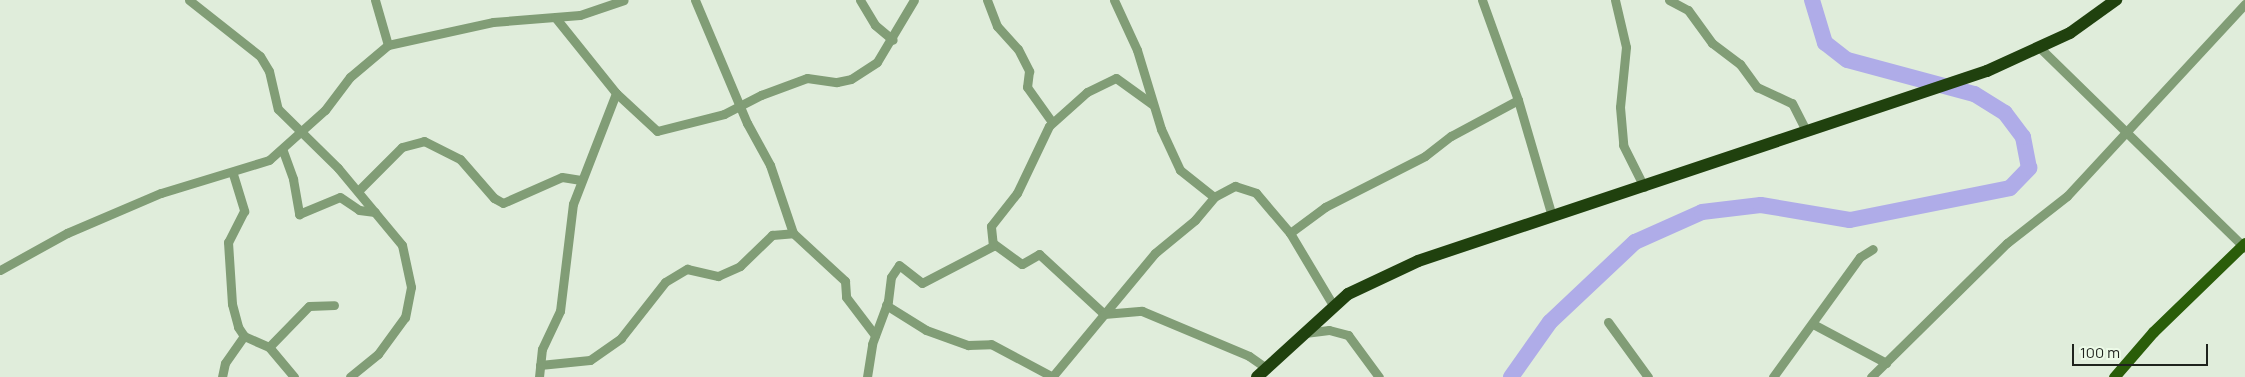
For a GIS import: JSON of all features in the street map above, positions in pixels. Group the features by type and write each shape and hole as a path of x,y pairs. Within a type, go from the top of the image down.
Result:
{"highway":[{"path":"1261,372 1333,305 1418,261 1644,187 1956,81 2040,48 2070,34 2116,0"}],"main road":[{"path":"2114,377 2153,332 2244,245"}],"street":[{"path":"189,0 260,56 269,72 278,109 300,134 358,191 402,245 411,294 404,321 378,354 350,377"},
{"path":"375,0 388,45"},
{"path":"0,270 67,233 161,193 233,174 283,151 325,110 350,77 388,45 483,24 580,15 624,0"},
{"path":"695,0 741,106 770,165 792,233 845,281 846,297 875,335"},
{"path":"860,0 875,25 893,40"},
{"path":"555,17 616,93 658,131 724,114 808,78 838,82 852,79 877,62 893,40 914,0"},
{"path":"987,0 997,26 1018,49 1029,71 1027,87 1052,122"},
{"path":"1114,0 1146,74 1152,104 1177,165 1184,176 1214,196"},
{"path":"1482,0 1518,100 1552,216"},
{"path":"1615,0 1626,47 1620,107 1623,145 1644,187"},
{"path":"1669,0 1688,10 1712,43 1740,64 1757,86 1792,103 1806,131"},
{"path":"1871,377 2007,243 2067,196 2245,4"},
{"path":"2040,48 2128,130 2244,245"},
{"path":"1152,104 1113,78 1088,92 1052,122 1013,199 991,226 994,244 1022,264 1039,254 1104,314 1142,311 1250,356 1261,372"},
{"path":"539,377 542,349 560,311 570,222 581,180 616,93"},
{"path":"1290,233 1325,207 1425,156 1451,136 1518,100"},
{"path":"358,191 402,147 424,141 460,159 494,198 503,203 562,177 581,180"},
{"path":"283,151 293,179 299,214 340,197 359,210 376,212"},
{"path":"233,174 244,211 228,242 227,253 233,310 244,336 270,347 294,377"},
{"path":"886,305 926,330 968,345 991,344 1052,377 1155,253 1195,220 1214,196 1235,186 1249,189 1266,202 1290,233 1333,305"},
{"path":"540,365 590,360 621,338 666,282 687,270 718,276 740,266 772,235 792,233"},
{"path":"867,377 875,335 886,305 891,277 899,265 922,283 981,255 994,244"},
{"path":"1773,377 1860,257 1874,249"},
{"path":"270,347 309,306 334,305"},
{"path":"1608,322 1648,377"},
{"path":"1813,324 1886,363"},
{"path":"1300,334 1328,330 1348,335 1378,377"},
{"path":"222,377 225,363 244,336"}],"waterway":[{"path":"1511,377 1550,322 1635,242 1702,212 1761,205 1850,220 2010,188 2029,168 2023,137 2005,113 1974,94 1847,60 1825,43 1812,0"}]}
